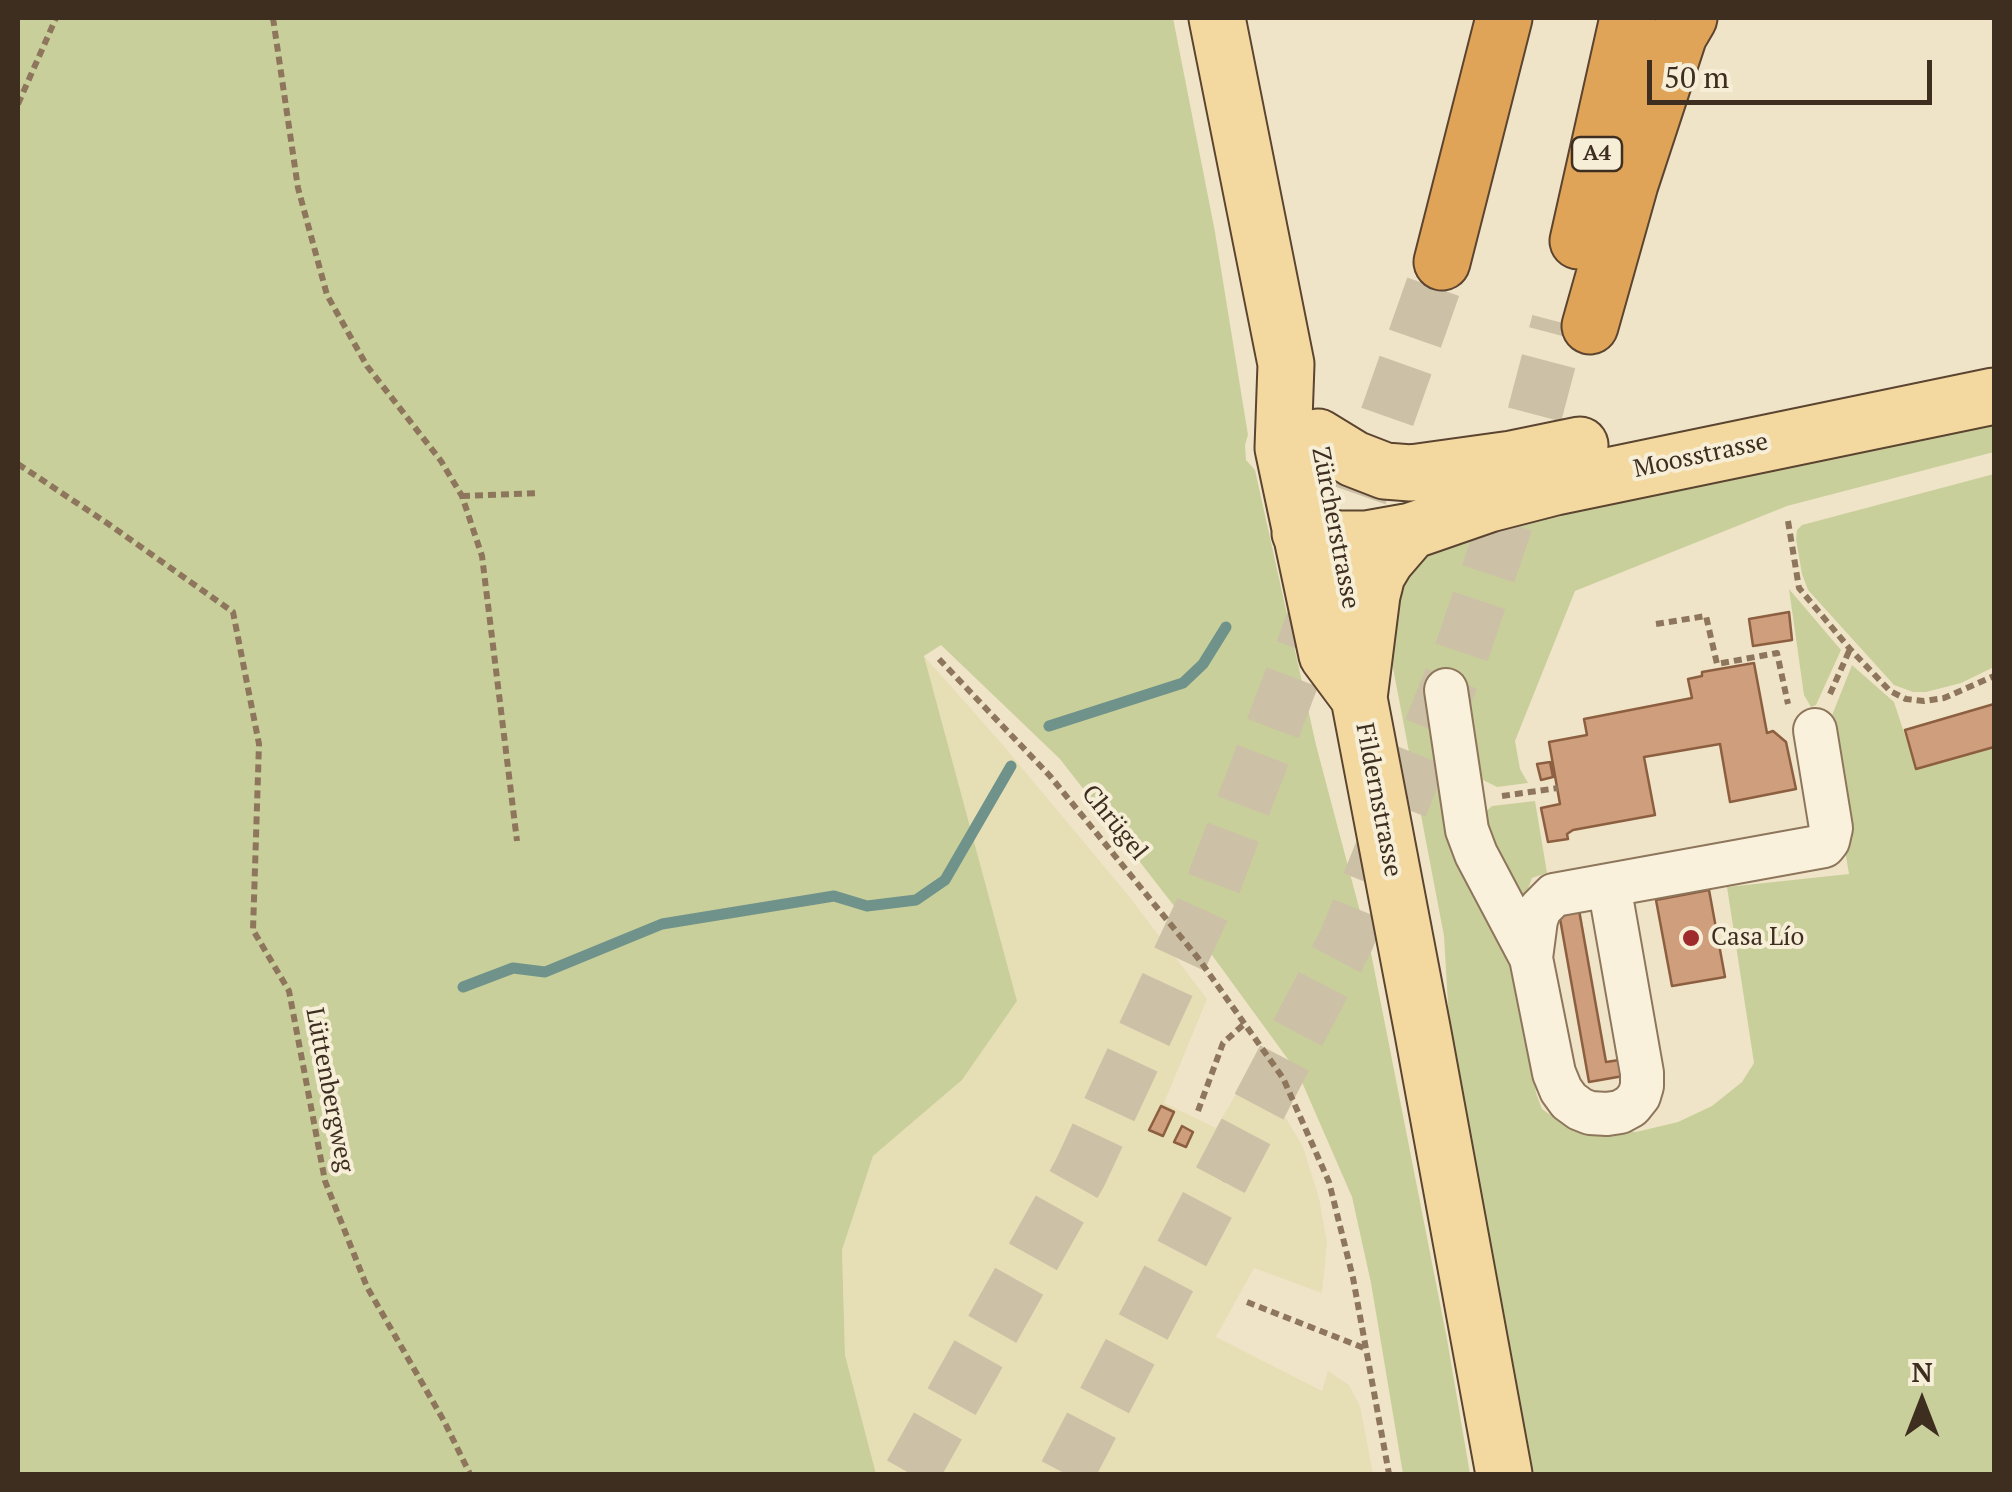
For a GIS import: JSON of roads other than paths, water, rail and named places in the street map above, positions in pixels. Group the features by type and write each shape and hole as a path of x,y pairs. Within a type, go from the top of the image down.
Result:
{"highway":[{"path":"1442,262 1504,18"},
{"name":"A4","path":"1628,18 1575,324 1630,184 1679,35 1689,18"}],"main road":[{"path":"1217,18 1286,364 1283,448 1324,527"},
{"name":"Moosstrasse","path":"1318,437 1354,460 1385,471 1412,474 1512,460 1994,360"},
{"name":"Zürcherstrasse","path":"1286,364 1304,396 1318,437 1324,527 1350,596 1359,698"},
{"name":"Moosstrasse","path":"1324,527 1366,539 1412,531 1554,487 1994,396"},
{"name":"Moosstrasse","path":"1324,527 1386,498 1512,460"},
{"path":"1359,698 1377,576 1412,531"},
{"name":"Fildernstrasse","path":"1359,698 1504,1474"}],"lane":[{"path":"1446,690 1466,830 1531,958 1560,1090 1569,1101 1590,1113 1607,1114 1631,1106 1639,1096 1642,1073 1609,885"},
{"path":"1531,958 1540,909 1554,895 1824,846 1831,828 1815,730"}],"waterway":[{"path":"1049,726 1183,683 1203,664 1226,627"},
{"path":"463,987 513,968 545,972 662,924 834,896 867,906 916,900 945,880 1011,766"}],"tunnel":[{"path":"911,1474 1080,1173 1210,893 1332,573 1442,262"},
{"path":"1066,1474 1346,941 1460,657 1508,515 1559,322"}],"place":[{"name":"Casa Lío","path":"1691,938"}]}
